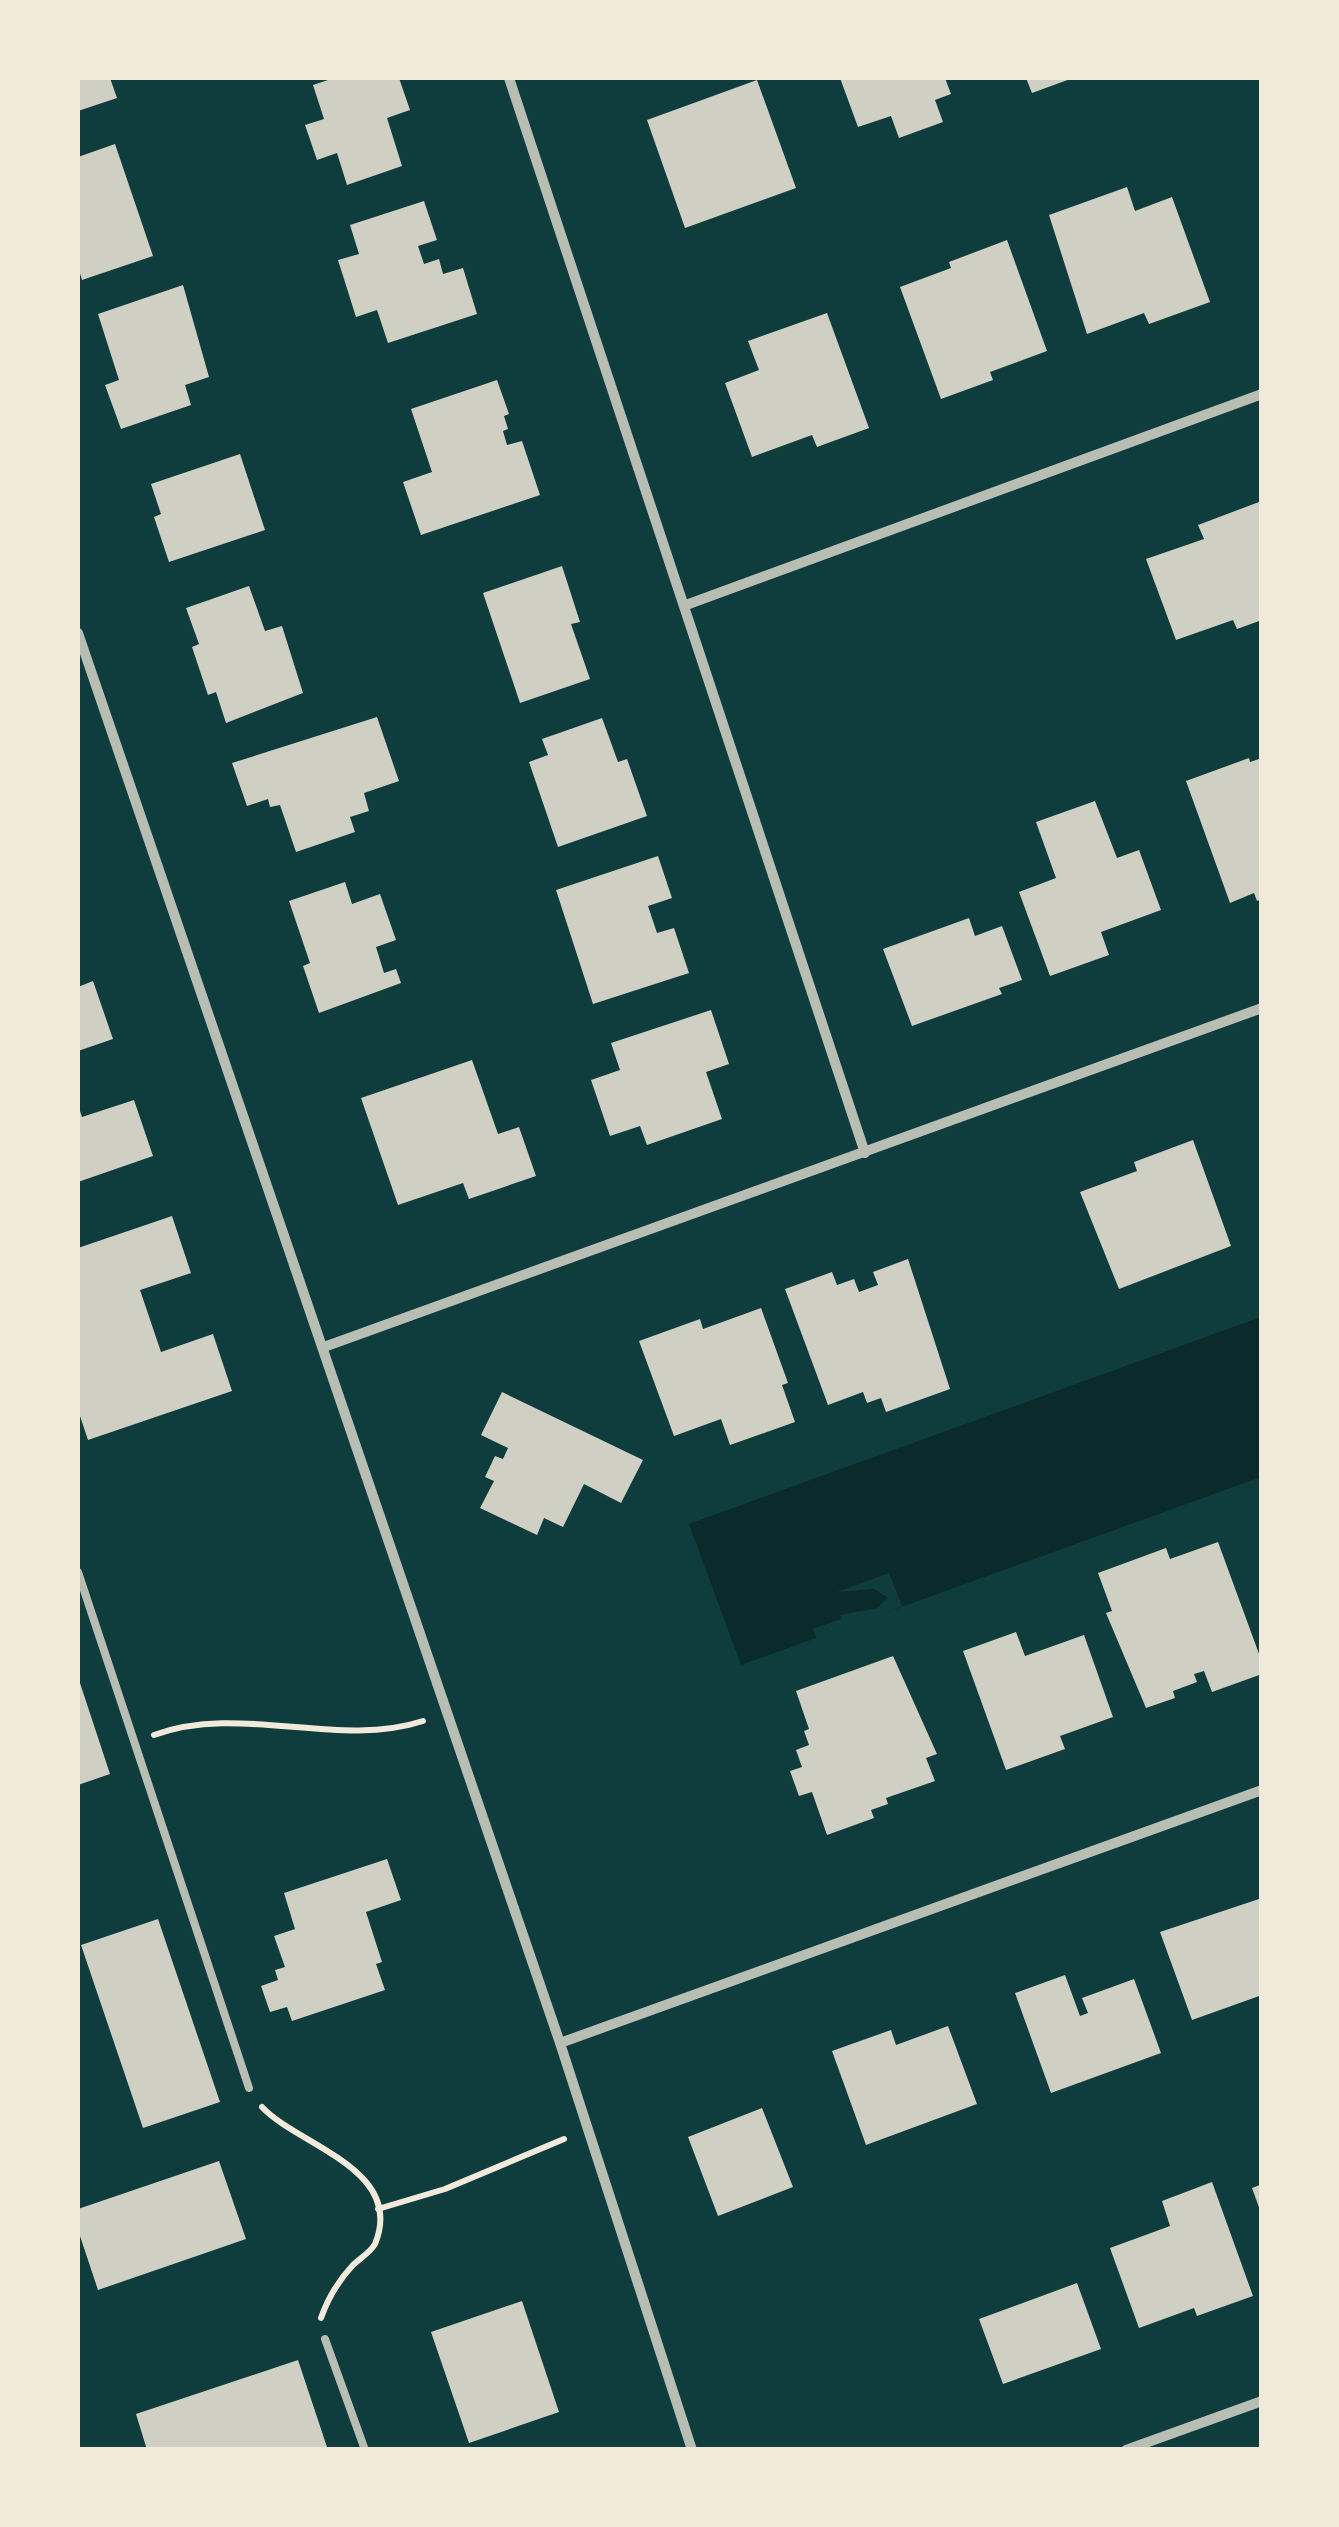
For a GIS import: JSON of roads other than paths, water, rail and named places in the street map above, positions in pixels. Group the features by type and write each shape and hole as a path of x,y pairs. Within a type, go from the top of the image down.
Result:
{"street":[{"path":"509,78 865,1153"},
{"path":"686,606 1262,394"},
{"path":"78,633 560,2043 692,2450"},
{"path":"324,1347 1262,1008"},
{"path":"560,2043 1262,1790"},
{"path":"1126,2450 1262,2401"}],"lane":[{"path":"78,1572 249,2088"},
{"path":"325,2339 365,2450"}],"water":[{"path":"1261,1317 1261,1477 741,1665 689,1524"}]}
